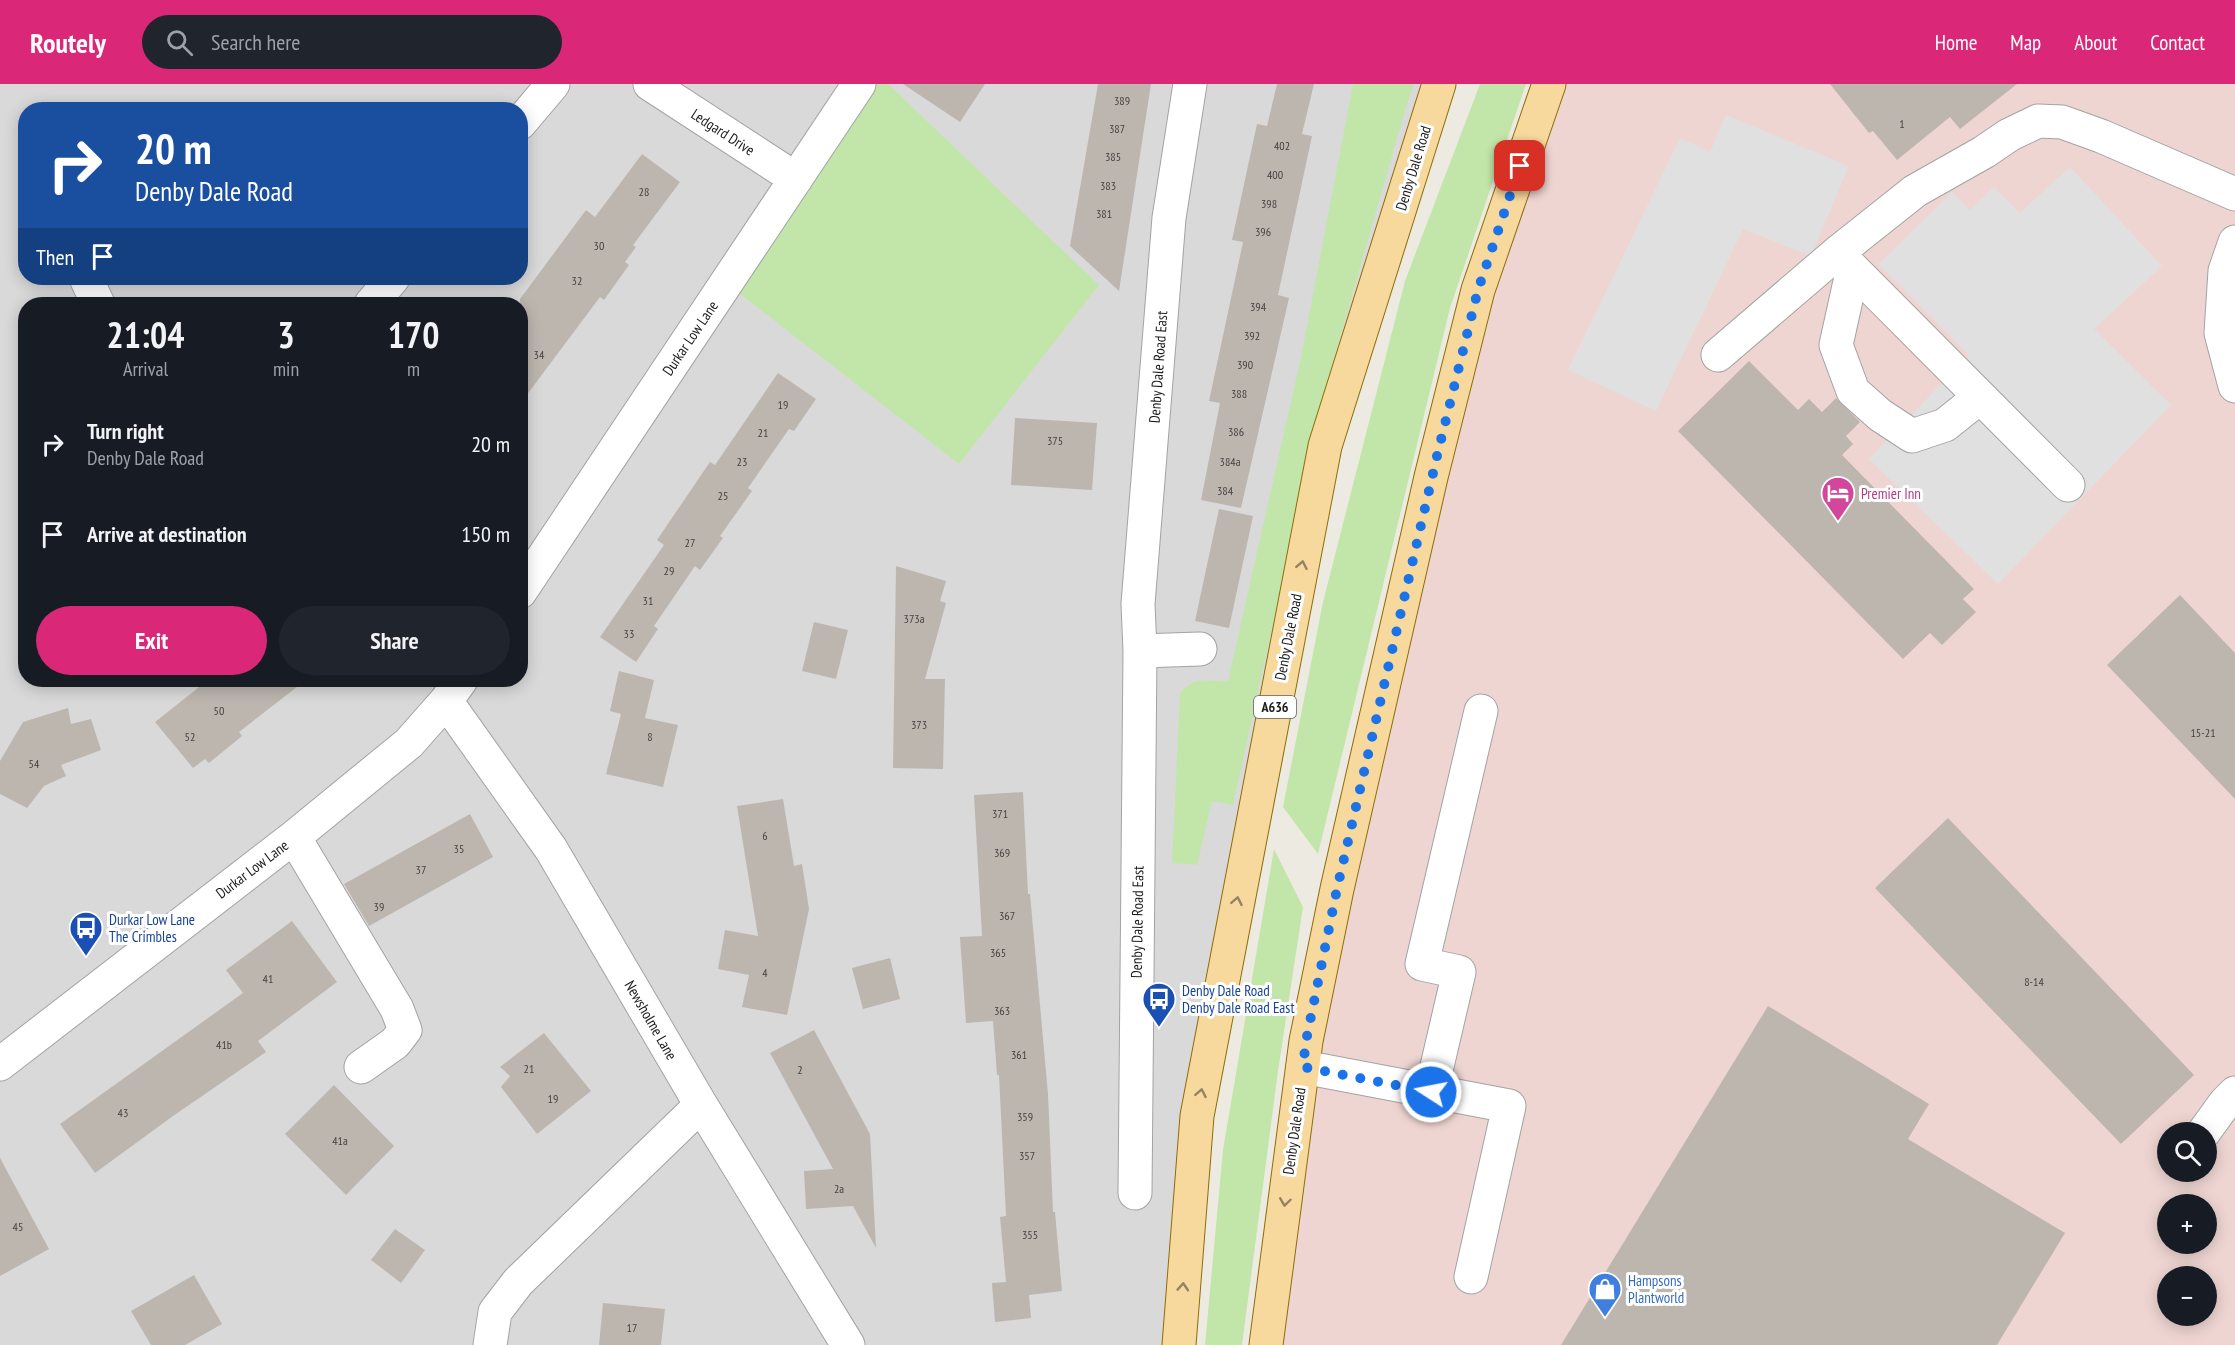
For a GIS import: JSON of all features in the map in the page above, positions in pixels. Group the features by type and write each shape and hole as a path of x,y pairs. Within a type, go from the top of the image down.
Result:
{"main road":[{"name":"Denby Dale Road","path":"1179,1345 1197,1116 1325,446 1439,84"},
{"name":"Denby Dale Road","path":"1266,1345 1306,1041 1340,878 1429,488 1478,290 1549,84"}],"street":[{"path":"528,114 553,84"},
{"name":"Ledgard Drive","path":"650,84 796,179"},
{"name":"Durkar Low Lane","path":"528,579 859,84"},
{"name":"Denby Dale Road East","path":"1135,1192 1140,651 1138,604 1168,218 1191,84"},
{"path":"1718,355 1846,262 1915,191 1984,152 2009,135 2038,121 2062,122 2101,136 2235,194"},
{"path":"2235,242 2225,272 2221,333 2235,386"},
{"path":"1846,262 2068,485"},
{"path":"1846,262 1851,277 1836,345 1853,391 1880,415 1912,436 1945,425 1980,396"},
{"path":"377,297 387,285"},
{"path":"1140,651 1200,649"},
{"name":"Durkar Low Lane","path":"0,1064 294,837 409,743 454,690"},
{"name":"Newsholme Lane","path":"454,690 551,849 701,1105 848,1345"},
{"path":"1431,1092 1459,972 1422,964 1481,711"},
{"path":"294,837 397,1009 405,1029 395,1043 361,1067"},
{"path":"1303,1067 1509,1106 1471,1277"},
{"path":"2211,1122 2224,1103 2235,1093"},
{"path":"490,1345 495,1312 519,1282 701,1105"}],"shaded area":[{"path":"0,84 1439,84 1325,446 1252,827 1179,1345 0,1345"},
{"path":"1549,84 2235,84 2235,1345 1266,1345 1337,889"},
{"path":"1726,115 1849,166 1811,256 1743,229 1656,411 1568,370 1680,138 1710,152"},
{"path":"2070,167 2162,266 2094,329 2171,405 1998,584 1869,459 1969,355 1879,264 1952,192 1970,210 1994,187 2020,213"}],"green space":[{"path":"859,84 888,84 1099,285 959,464 726,283"},
{"path":"1353,84 1414,84 1324,394 1233,805 1212,801 1197,865 1172,863 1180,693 1197,682 1228,681 1301,357"},
{"path":"1480,84 1526,84 1450,308 1318,854 1283,807 1323,602 1405,281"},
{"path":"1274,849 1303,907 1278,1071 1242,1345 1205,1345 1223,1150"}],"building":[{"path":"903,84 985,84 960,122"},
{"path":"1098,84 1151,84 1119,291 1070,246"},
{"path":"1277,84 1314,84 1302,134 1312,136 1278,295 1289,298 1241,508 1201,500 1220,403 1209,401 1243,242 1232,240 1257,124 1267,126"},
{"path":"1830,84 2017,84 1960,129 1950,117 1897,160 1873,131 1869,133"},
{"path":"642,154 680,182 633,245 636,247 625,262 629,265 604,300 600,297 528,393 528,297 521,297 586,210 595,217"},
{"name":"Premier Inn","path":"1749,361 1798,410 1809,399 1822,412 1836,398 1860,422 1846,436 1853,444 1842,455 1974,589 1963,599 1976,612 1942,645 1930,633 1903,659 1678,431"},
{"path":"778,373 816,399 794,431 789,429 748,488 752,491 720,536 723,538 700,570 695,566 654,626 658,629 636,662 600,637 664,545 657,540 710,462 715,465"},
{"path":"1015,418 1097,423 1092,490 1011,485"},
{"path":"1219,509 1253,516 1229,628 1195,621"},
{"path":"896,566 946,581 940,601 946,603 925,679 945,679 943,769 893,768"},
{"path":"2180,595 2235,653 2235,799 2107,665"},
{"path":"814,622 848,630 836,679 802,671"},
{"path":"619,671 654,680 645,718 678,725 663,787 606,774 621,714 610,711"},
{"path":"199,687 297,687 239,732 242,736 209,763 205,759 193,768 155,722"},
{"path":"68,708 71,724 91,719 101,750 61,765 66,776 44,786 27,808 0,794 0,761 23,722"},
{"path":"1023,792 1028,894 1030,894 1048,1094 1053,1212 1055,1212 1062,1291 1029,1295 1031,1318 995,1322 992,1283 1006,1282 1000,1217 1006,1216 999,1075 997,1075 993,1021 966,1023 960,937 982,936 974,795"},
{"path":"783,799 794,866 802,864 809,909 787,1015 742,1007 749,975 718,969 725,930 758,936 737,806"},
{"path":"470,814 493,857 369,926 344,884"},
{"path":"1948,818 2194,1075 2121,1144 1875,888"},
{"path":"292,921 337,982 258,1041 266,1052 95,1173 60,1124 243,993 226,970"},
{"path":"890,958 900,999 863,1009 852,968"},
{"path":"1768,1006 1929,1104 1908,1139 2065,1233 1997,1345 1561,1345"},
{"path":"814,1030 870,1134 876,1248 853,1206 806,1209 804,1171 833,1169 770,1053"},
{"path":"544,1033 591,1091 537,1134 501,1087 510,1076 500,1067"},
{"path":"334,1085 394,1146 346,1195 285,1134"},
{"path":"0,1158 49,1249 0,1276"},
{"path":"395,1229 425,1250 401,1283 371,1260"},
{"path":"194,1275 222,1324 185,1345 151,1345 131,1311"},
{"path":"603,1303 665,1309 661,1345 599,1345"}],"place":[{"name":"Premier Inn","path":"1838,522"},
{"name":"Durkar Low Lane The Crimbles","path":"86,957"},
{"name":"Denby Dale Road Denby Dale Road East","path":"1159,1028"},
{"name":"Hampsons Plantworld","path":"1605,1318"}],"route":[{"path":"1431,1092 1303,1067 1306,1041 1337,889 1431,477 1478,290 1520,166"}]}
